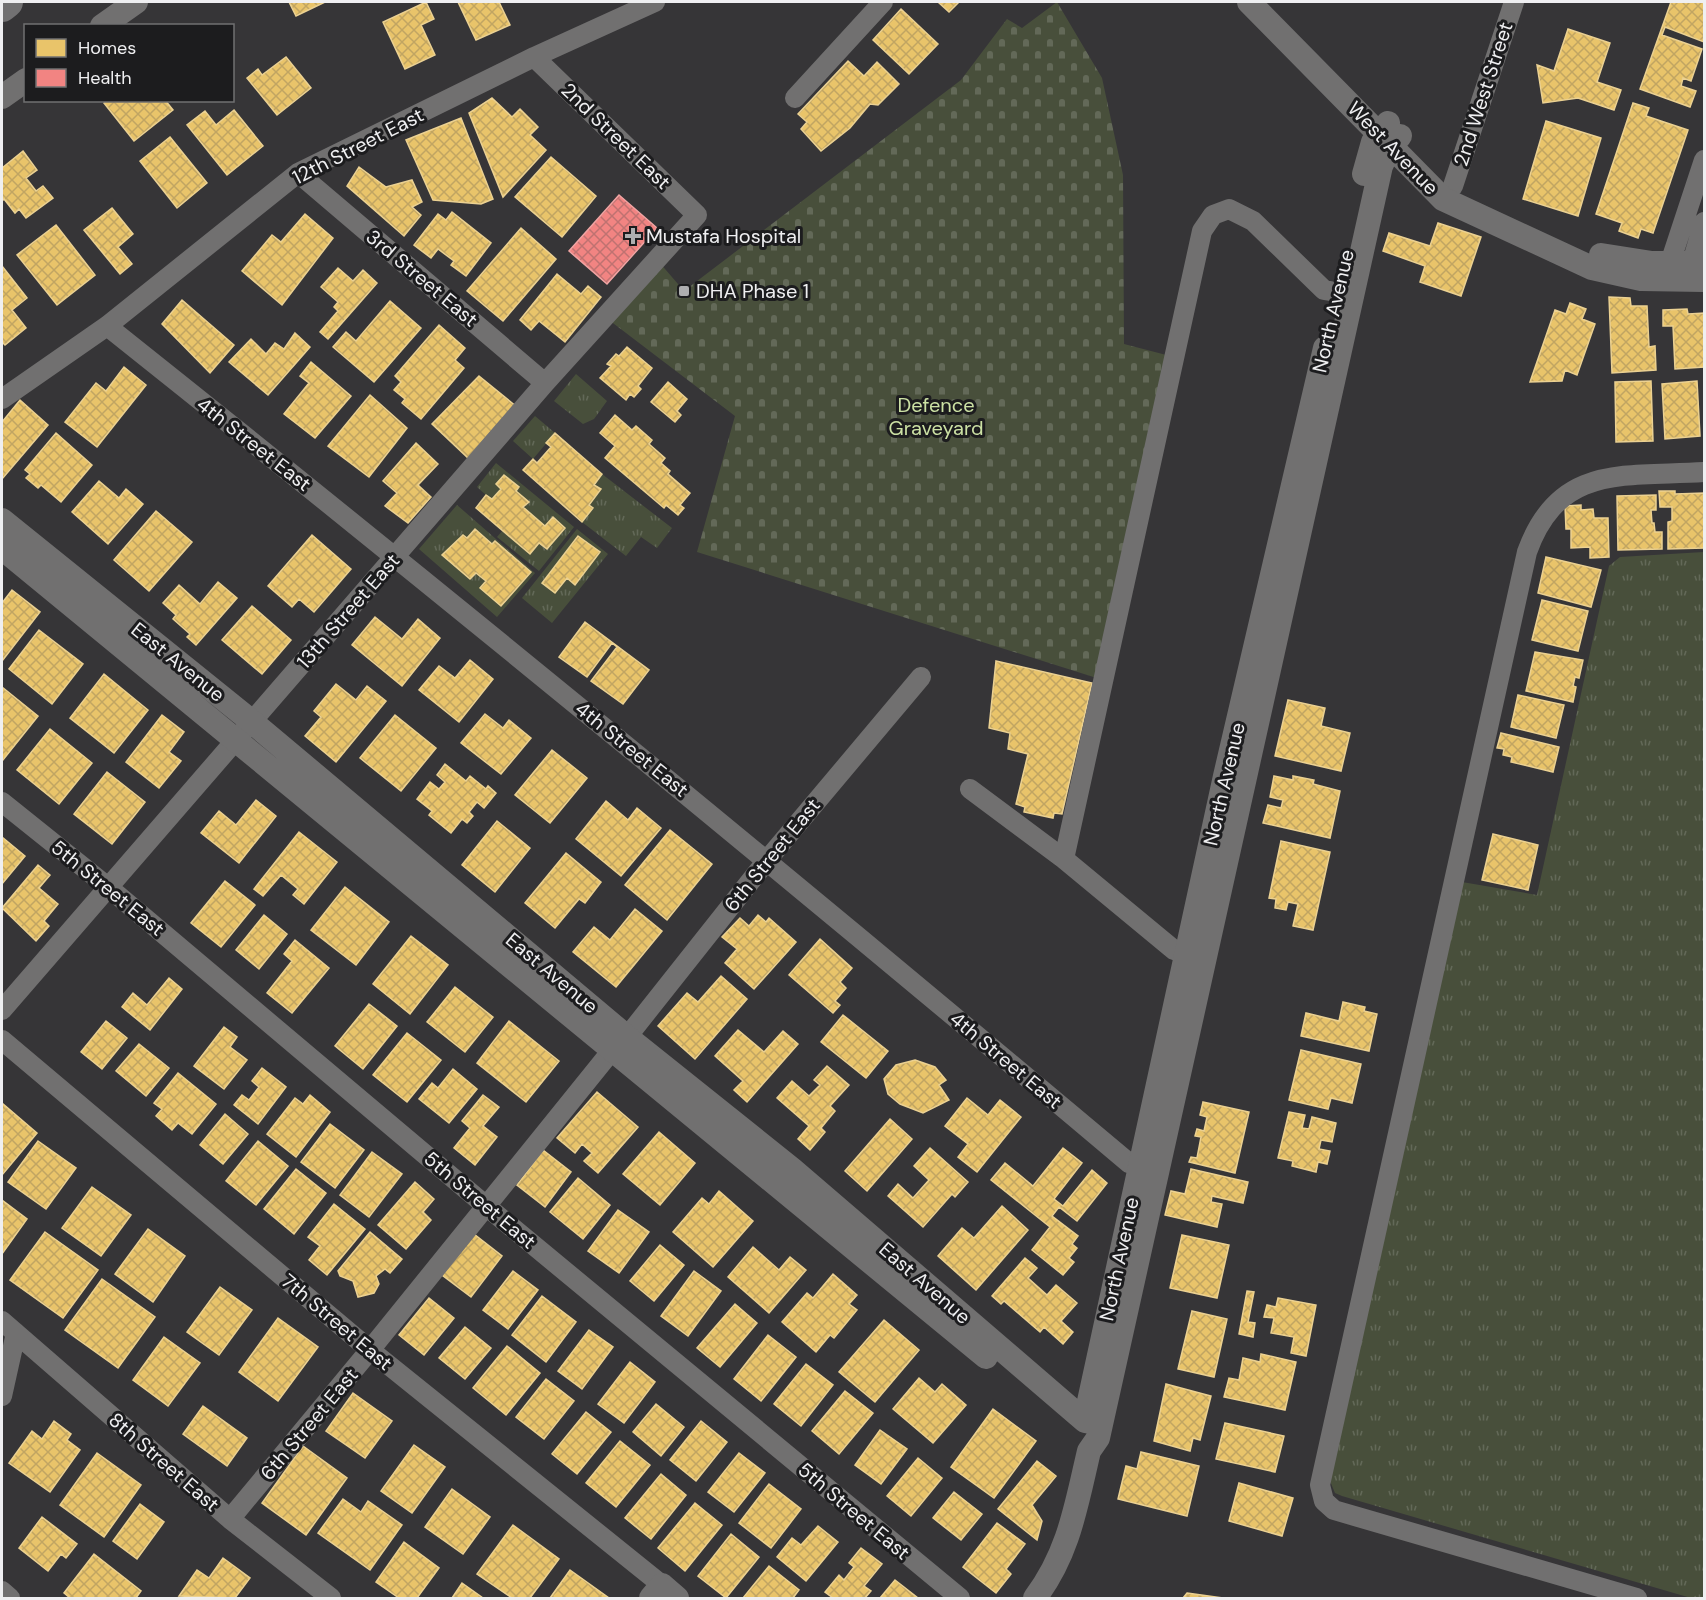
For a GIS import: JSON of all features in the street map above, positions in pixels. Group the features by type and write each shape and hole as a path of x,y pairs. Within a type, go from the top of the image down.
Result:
{"main road":[{"path":"2,6 7,2"}],"street":[{"path":"105,24 136,2"},
{"name":"12th Street East","path":"2,399 107,326 298,173 534,57 655,2"},
{"path":"795,98 883,2"},
{"name":"West Avenue","path":"1249,2 1389,135 1453,186 1501,211 1598,254 1687,271"},
{"name":"West Avenue","path":"1267,2 1389,135 1443,200 1592,268 1641,279 1687,271"},
{"name":"2nd West Street","path":"1453,186 1514,2"},
{"name":"2nd Street East","path":"534,57 697,214"},
{"path":"2,97 24,81"},
{"name":"North Avenue","path":"1035,1599 1052,1575 1064,1551 1194,958 1225,776 1346,294 1389,135"},
{"path":"1687,271 1704,160"},
{"name":"3rd Street East","path":"298,173 545,383"},
{"path":"1064,859 1202,231 1213,215 1229,209 1241,213 1253,221 1324,290 1346,294"},
{"name":"13th Street East","path":"2,1010 545,383 697,214"},
{"path":"1687,271 1704,222"},
{"name":"4th Street East","path":"107,326 396,556 768,859 1129,1162 1147,1168"},
{"path":"1637,1599 1334,1510 1324,1501 1320,1485 1527,552 1535,528 1547,511 1565,494 1584,483 1606,478 1704,472"},
{"name":"East Avenue","path":"2,520 251,721 620,1042 1091,1434"},
{"name":"East Avenue","path":"2,548 234,741 620,1042"},
{"name":"6th Street East","path":"230,1519 768,859 921,676"},
{"path":"970,789 1064,859 1174,950 1194,958"},
{"name":"5th Street East","path":"2,802 108,887 485,1205 960,1599"},
{"name":"7th Street East","path":"2,1040 663,1594"},
{"path":"2,1396 9,1327"},
{"name":"8th Street East","path":"9,1327 230,1519 331,1599"},
{"path":"2,1591 9,1599"}],"green space":[{"name":"Defence Graveyard","path":"1057,2 1102,78 1123,175 1124,344 1174,357 1103,680 697,552 735,416 605,317 659,262 684,291 961,80 1007,19 1022,28"},
{"path":"576,374 607,401 594,419 583,424 554,401"},
{"path":"535,416 555,433 533,459 513,441"},
{"path":"496,463 574,527 539,571 497,537 503,530 476,508 486,495 477,487"},
{"path":"602,474 672,528 657,548 641,537 626,556 582,522 593,508 589,505 601,490 594,485"},
{"path":"457,505 535,573 497,617 419,549"},
{"path":"577,529 608,554 552,623 522,598"},
{"path":"1704,552 1704,1598 1691,1598 1342,1496 1335,1493 1330,1481 1462,882 1537,895 1609,566 1620,557"}],"building: Homes":[{"path":"289,2 325,2 296,16"},
{"path":"426,2 434,19 421,25 435,55 405,69 383,22"},
{"path":"458,2 499,2 510,25 476,40"},
{"path":"938,2 959,2 949,12"},
{"path":"1671,2 1704,2 1704,42 1665,27 1662,35 1702,49 1691,81 1683,78 1681,86 1696,91 1690,107 1640,89"},
{"path":"901,9 938,44 909,74 873,40"},
{"path":"1568,29 1610,43 1597,82 1621,90 1614,110 1578,98 1543,103 1537,65 1554,71"},
{"path":"286,57 311,88 277,115 247,78 258,69 262,75"},
{"path":"848,61 864,76 877,62 899,84 878,105 870,104 850,128 821,151 801,129 807,122 798,114"},
{"path":"492,98 512,117 520,109 538,127 530,135 546,150 503,197 469,113"},
{"path":"167,102 173,110 134,141 104,103"},
{"path":"1633,103 1649,108 1646,116 1688,130 1653,233 1641,229 1638,238 1619,231 1622,223 1596,214"},
{"path":"234,110 263,146 227,175 187,125 205,111 216,125"},
{"path":"461,118 493,199 481,204 433,200 406,140"},
{"path":"1546,121 1601,138 1578,216 1523,199"},
{"path":"170,137 207,183 177,208 140,161"},
{"path":"23,151 37,170 26,178 36,191 43,186 53,198 26,218 19,209 15,213 4,199 2,201 2,168"},
{"path":"551,157 596,196 562,237 515,197"},
{"path":"359,167 386,187 412,180 422,202 412,207 421,215 404,236 347,186"},
{"path":"112,208 133,234 118,247 132,264 120,274 84,230"},
{"path":"452,212 491,243 466,276 451,265 454,261 438,249 431,258 414,245 438,214 446,220"},
{"path":"305,214 333,238 282,305 242,271 272,235 281,242"},
{"path":"1438,223 1481,237 1461,296 1420,282 1425,266 1383,251 1389,233 1430,246"},
{"path":"56,225 95,275 57,305 17,255"},
{"path":"521,228 556,259 503,321 467,291"},
{"path":"2,266 27,298 12,310 26,328 5,345 2,342"},
{"path":"338,268 353,281 363,270 377,283 328,339 320,332 338,311 334,307 338,302 321,287"},
{"path":"557,274 581,294 588,286 601,297 565,342 539,321 531,330 520,320"},
{"path":"1609,297 1630,298 1631,306 1647,306 1649,347 1655,346 1656,370 1612,373"},
{"path":"182,300 234,345 210,373 162,324"},
{"path":"390,301 421,328 374,382 333,347 346,332 356,341"},
{"path":"1570,303 1586,309 1582,319 1595,324 1577,375 1565,370 1562,381 1530,382 1555,310 1566,314"},
{"path":"1687,309 1688,314 1704,313 1704,367 1675,369 1673,326 1663,326 1663,310"},
{"path":"439,325 465,348 455,360 464,368 421,419 402,403 405,399 394,390 401,382 395,376"},
{"path":"295,333 310,347 268,395 229,362 251,339 266,354 275,343 284,349"},
{"path":"627,347 652,368 638,386 641,389 634,397 630,394 626,400 600,378 611,366 607,364"},
{"path":"311,362 351,396 315,438 284,414 309,383 300,376"},
{"path":"124,367 146,385 97,447 65,422 96,383 106,391"},
{"path":"479,376 517,407 470,460 432,424"},
{"path":"1651,381 1653,441 1616,442 1615,382"},
{"path":"1697,381 1700,436 1665,439 1662,384"},
{"path":"668,382 687,399 677,411 681,415 675,422 651,402"},
{"path":"370,395 407,428 369,477 328,446"},
{"path":"20,400 48,425 2,479 2,422"},
{"path":"615,415 632,430 636,426 652,440 649,444 665,458 661,463 670,471 668,474 690,493 680,505 684,508 678,515 666,505 664,508 605,458 615,446 600,433"},
{"path":"56,433 92,465 61,502 41,485 38,488 26,478 30,474 25,470"},
{"path":"555,433 602,474 594,485 601,489 589,505 593,508 582,522 523,470 533,459 537,463 551,447 546,443"},
{"path":"416,443 438,464 418,485 431,497 408,523 385,506 397,493 383,481"},
{"path":"504,475 519,487 516,491 529,502 523,507 545,526 553,517 565,528 547,549 539,543 530,554 476,508 486,495 492,499 501,489 496,484"},
{"path":"99,481 119,498 126,489 143,504 108,544 72,512"},
{"path":"1659,491 1675,491 1675,494 1704,493 1704,548 1668,549 1668,522 1672,521 1672,507 1660,507"},
{"path":"1656,495 1656,510 1651,510 1652,523 1654,523 1655,532 1662,532 1662,549 1618,550 1617,496"},
{"path":"1581,505 1581,510 1593,509 1594,518 1608,518 1609,557 1590,558 1590,547 1571,548 1571,529 1566,529 1565,506"},
{"path":"156,511 192,542 149,591 114,560"},
{"path":"475,529 492,544 495,541 531,572 501,606 480,588 486,581 476,573 470,579 442,555 463,535 467,538"},
{"path":"312,535 351,569 314,612 299,599 292,607 268,586"},
{"path":"578,536 600,552 575,585 567,578 555,593 542,583"},
{"path":"1546,557 1601,570 1591,607 1538,593"},
{"path":"218,582 237,598 196,645 187,637 190,634 173,619 176,615 163,603 179,585 200,604"},
{"path":"12,590 40,612 2,661 2,603"},
{"path":"1542,600 1588,611 1578,651 1532,640"},
{"path":"252,606 291,640 262,674 222,640"},
{"path":"375,617 402,639 418,619 440,638 402,686 352,645"},
{"path":"585,622 649,670 623,704 591,681 617,647 612,643 587,677 559,657"},
{"path":"39,630 83,664 52,704 9,669"},
{"path":"1535,652 1583,660 1579,678 1575,677 1573,702 1526,691"},
{"path":"470,660 493,679 459,722 419,690 439,666 455,678"},
{"path":"996,661 1092,683 1062,814 1054,813 1053,818 1024,812 1025,807 1016,804 1028,754 1008,749 1010,733 989,728"},
{"path":"104,674 148,710 114,753 70,718"},
{"path":"336,684 356,700 367,686 386,701 336,762 305,736 321,717 314,711"},
{"path":"2,687 38,716 3,760 2,759"},
{"path":"1518,695 1564,705 1556,738 1511,727"},
{"path":"1288,700 1325,708 1321,726 1350,733 1341,771 1275,756"},
{"path":"485,714 503,728 509,720 531,738 501,774 461,743"},
{"path":"162,715 184,732 169,752 181,761 159,788 126,762"},
{"path":"395,715 436,748 401,791 360,758"},
{"path":"50,729 92,763 59,804 17,770"},
{"path":"1501,733 1559,747 1553,772 1511,762 1512,757 1503,755 1504,749 1497,748"},
{"path":"552,750 587,778 550,823 515,795"},
{"path":"445,764 466,781 470,776 486,789 488,786 496,793 484,808 477,802 469,812 473,816 467,823 462,819 451,833 429,815 432,811 417,799 430,782 439,789 445,782 437,775"},
{"path":"107,772 145,802 112,844 74,814"},
{"path":"1274,776 1293,780 1293,776 1314,780 1313,784 1340,791 1330,838 1263,823 1268,805 1281,808 1283,800 1270,797"},
{"path":"256,800 276,816 239,863 201,833 219,811 236,825"},
{"path":"606,801 628,820 637,808 661,828 621,876 576,839"},
{"path":"497,821 530,848 495,892 462,865"},
{"path":"670,830 712,864 667,920 625,885"},
{"path":"299,832 337,862 304,904 293,895 298,889 281,875 263,896 254,889"},
{"path":"1493,834 1538,845 1528,890 1482,880"},
{"path":"2,837 25,856 2,884"},
{"path":"1281,841 1330,852 1313,930 1293,926 1298,904 1288,902 1286,910 1275,908 1276,899 1269,898"},
{"path":"566,853 601,882 585,903 579,899 555,928 525,903"},
{"path":"38,865 50,875 39,888 58,904 44,921 49,926 36,941 2,908"},
{"path":"225,881 255,905 221,947 191,923"},
{"path":"345,887 389,922 356,965 311,930"},
{"path":"635,909 662,931 616,987 573,952 594,927 610,940"},
{"path":"264,915 287,934 259,969 236,950"},
{"path":"758,915 766,922 769,918 796,942 754,989 725,963 737,949 722,937 740,918 749,926"},
{"path":"411,936 448,965 410,1014 373,984"},
{"path":"820,939 852,968 840,982 846,988 835,1001 840,1005 833,1013 789,975"},
{"path":"295,940 329,968 292,1013 267,993 292,961 284,954"},
{"path":"721,976 747,999 695,1059 658,1026 687,993 698,1002"},
{"path":"169,978 182,989 150,1030 122,1007 133,993 147,1005"},
{"path":"455,987 493,1017 465,1052 427,1022"},
{"path":"1343,1002 1365,1007 1364,1011 1377,1014 1369,1051 1301,1036 1306,1013 1339,1021"},
{"path":"369,1004 397,1026 363,1069 335,1046"},
{"path":"843,1015 888,1051 866,1078 821,1042"},
{"path":"106,1021 127,1038 102,1069 81,1052"},
{"path":"509,1021 559,1061 526,1102 477,1063"},
{"path":"224,1027 237,1037 230,1047 247,1060 224,1089 194,1066"},
{"path":"738,1030 764,1052 783,1031 798,1044 747,1102 734,1090 743,1081 715,1056"},
{"path":"407,1033 441,1060 407,1102 373,1075"},
{"path":"139,1044 169,1068 146,1096 116,1071"},
{"path":"1301,1050 1361,1064 1352,1103 1331,1098 1328,1109 1289,1100"},
{"path":"915,1060 935,1067 946,1080 939,1085 949,1100 923,1113 900,1104 888,1094 884,1079 896,1065"},
{"path":"827,1066 849,1085 830,1106 835,1111 821,1128 825,1132 810,1150 798,1139 809,1126 777,1098 792,1081 809,1096 820,1085 814,1080"},
{"path":"262,1068 286,1087 258,1124 234,1105 242,1095 249,1100 259,1087 252,1081"},
{"path":"453,1069 477,1089 449,1123 419,1099 432,1083 438,1088"},
{"path":"178,1073 216,1104 192,1134 178,1123 172,1130 156,1116 162,1109 154,1103"},
{"path":"597,1092 638,1127 598,1173 584,1161 592,1153 582,1144 575,1153 557,1138"},
{"path":"310,1095 330,1112 296,1157 267,1134 295,1098 303,1104"},
{"path":"483,1095 499,1107 483,1126 497,1137 475,1165 454,1148 470,1128 462,1121"},
{"path":"967,1098 988,1115 1000,1100 1021,1117 977,1172 958,1157 968,1144 945,1126"},
{"path":"1203,1102 1249,1112 1235,1173 1189,1162 1191,1157 1197,1158 1201,1137 1195,1136 1197,1129 1204,1131 1207,1117 1200,1115"},
{"path":"2,1103 37,1133 2,1175"},
{"path":"1289,1112 1305,1115 1302,1128 1309,1129 1312,1117 1336,1123 1332,1142 1321,1140 1319,1149 1330,1151 1327,1164 1318,1162 1316,1172 1292,1166 1293,1161 1278,1158"},
{"path":"225,1114 248,1134 223,1164 200,1145"},
{"path":"890,1119 912,1139 867,1191 845,1171"},
{"path":"330,1124 364,1150 335,1188 301,1162"},
{"path":"659,1132 695,1163 660,1205 623,1174"},
{"path":"38,1141 76,1168 46,1209 8,1182"},
{"path":"258,1141 288,1166 256,1205 226,1181"},
{"path":"930,1148 968,1182 955,1197 952,1194 923,1227 888,1196 898,1184 913,1198 929,1180 914,1166"},
{"path":"1063,1148 1082,1163 1054,1199 1063,1206 1092,1170 1107,1183 1077,1221 1059,1207 1052,1216 1078,1236 1072,1244 1077,1248 1069,1258 1074,1262 1063,1275 1032,1250 1050,1227 991,1180 1005,1163 1033,1186"},
{"path":"543,1150 571,1172 545,1207 517,1185"},
{"path":"372,1152 402,1174 369,1217 340,1195"},
{"path":"296,1169 326,1193 294,1234 264,1209"},
{"path":"1191,1169 1248,1182 1243,1203 1212,1196 1211,1202 1222,1204 1217,1227 1165,1215 1171,1191 1185,1194"},
{"path":"578,1178 610,1205 583,1239 550,1212"},
{"path":"415,1182 434,1199 423,1212 431,1220 406,1249 378,1225"},
{"path":"92,1187 131,1215 101,1256 62,1228"},
{"path":"719,1191 753,1221 713,1267 673,1232 702,1198 709,1204"},
{"path":"2,1200 27,1219 2,1254"},
{"path":"334,1204 365,1229 327,1275 309,1260 320,1246 308,1237"},
{"path":"1002,1206 1028,1230 976,1290 938,1256 962,1228 974,1238"},
{"path":"618,1210 649,1232 619,1273 588,1251"},
{"path":"148,1229 185,1256 153,1302 115,1274"},
{"path":"45,1232 98,1270 63,1318 10,1280"},
{"path":"370,1232 402,1259 390,1273 385,1269 376,1276 379,1284 374,1293 358,1297 353,1281 340,1276 338,1271"},
{"path":"474,1234 502,1256 471,1297 442,1275"},
{"path":"1182,1235 1229,1245 1217,1298 1170,1288"},
{"path":"660,1245 684,1265 654,1301 630,1281"},
{"path":"753,1247 779,1270 790,1257 806,1270 769,1313 728,1277"},
{"path":"1025,1258 1037,1268 1028,1278 1047,1295 1056,1285 1077,1303 1061,1321 1073,1332 1063,1344 1044,1327 1040,1332 1004,1301 1001,1304 992,1296"},
{"path":"513,1271 538,1290 508,1329 483,1310"},
{"path":"694,1271 721,1291 688,1336 661,1316"},
{"path":"833,1274 857,1295 849,1304 857,1310 834,1338 830,1335 816,1352 782,1322 807,1293 813,1298"},
{"path":"102,1279 155,1317 118,1368 65,1330"},
{"path":"220,1287 252,1310 219,1355 187,1332"},
{"path":"1247,1291 1254,1292 1248,1322 1255,1323 1253,1337 1239,1334"},
{"path":"542,1296 576,1322 546,1362 512,1335"},
{"path":"429,1298 454,1318 424,1355 399,1335"},
{"path":"1278,1298 1316,1305 1306,1356 1291,1353 1294,1337 1271,1333 1274,1318 1264,1317 1267,1305 1276,1307"},
{"path":"735,1304 757,1323 720,1367 697,1348"},
{"path":"1192,1311 1227,1319 1214,1377 1178,1369"},
{"path":"278,1318 318,1347 278,1401 239,1372"},
{"path":"884,1320 919,1350 875,1402 839,1372"},
{"path":"465,1327 491,1348 465,1379 439,1358"},
{"path":"589,1330 613,1347 582,1389 558,1371"},
{"path":"768,1335 796,1357 761,1401 734,1379"},
{"path":"164,1337 200,1363 168,1406 133,1380"},
{"path":"507,1346 540,1373 506,1415 473,1388"},
{"path":"1261,1354 1296,1362 1285,1410 1224,1397 1229,1378 1239,1380 1243,1358 1260,1362"},
{"path":"630,1362 655,1382 624,1423 598,1404"},
{"path":"806,1364 833,1385 801,1426 774,1404"},
{"path":"919,1378 935,1392 942,1384 966,1405 933,1443 893,1409"},
{"path":"546,1379 574,1401 544,1439 516,1417"},
{"path":"1166,1384 1211,1396 1200,1440 1193,1438 1190,1451 1154,1441"},
{"path":"845,1391 873,1413 839,1454 812,1431"},
{"path":"353,1393 392,1421 365,1458 326,1431"},
{"path":"656,1404 684,1427 661,1456 633,1432"},
{"path":"203,1406 247,1438 227,1466 183,1434"},
{"path":"993,1409 1036,1441 994,1498 951,1467"},
{"path":"586,1412 611,1432 577,1474 552,1454"},
{"path":"54,1421 71,1434 67,1440 80,1450 50,1492 9,1463 32,1431 42,1439"},
{"path":"701,1421 727,1442 696,1481 670,1460"},
{"path":"1225,1423 1284,1436 1275,1472 1216,1459"},
{"path":"880,1430 907,1449 881,1484 855,1465"},
{"path":"620,1441 650,1465 616,1507 586,1483"},
{"path":"414,1445 445,1467 412,1513 381,1491"},
{"path":"303,1446 347,1478 306,1535 262,1503"},
{"path":"1141,1452 1199,1466 1187,1516 1118,1499 1126,1466 1137,1469"},
{"path":"97,1453 141,1485 104,1537 60,1505"},
{"path":"739,1453 765,1473 734,1512 708,1492"},
{"path":"918,1458 942,1478 911,1516 887,1496"},
{"path":"1037,1461 1056,1476 1032,1505 1042,1521 1037,1540 998,1509"},
{"path":"661,1474 686,1495 651,1539 625,1518"},
{"path":"1239,1483 1293,1498 1282,1536 1229,1521"},
{"path":"769,1484 801,1509 771,1548 739,1523"},
{"path":"452,1489 490,1517 463,1554 425,1527"},
{"path":"954,1492 982,1514 961,1540 933,1518"},
{"path":"343,1499 361,1512 368,1501 402,1525 370,1570 318,1533"},
{"path":"695,1503 722,1525 685,1571 658,1548"},
{"path":"140,1504 164,1522 137,1559 113,1541"},
{"path":"42,1517 77,1544 66,1558 61,1554 48,1571 19,1548"},
{"path":"997,1523 1025,1544 1006,1569 1011,1574 996,1593 963,1567"},
{"path":"513,1525 559,1559 530,1598 512,1598 477,1574"},
{"path":"818,1526 838,1542 806,1581 777,1557 792,1538 801,1545"},
{"path":"731,1534 759,1557 726,1598 698,1576"},
{"path":"404,1542 439,1568 417,1598 399,1598 376,1582"},
{"path":"861,1548 882,1564 864,1586 871,1591 865,1598 833,1598 825,1592 839,1575 844,1580 854,1567 849,1563"},
{"path":"94,1554 141,1591 136,1598 70,1598 64,1593"},
{"path":"223,1558 250,1578 235,1598 179,1596 197,1570 209,1578"},
{"path":"769,1566 799,1590 793,1598 743,1598"},
{"path":"570,1570 609,1598 550,1598"},
{"path":"895,1580 918,1598 880,1598"},
{"path":"462,1583 483,1598 452,1598"},
{"path":"1187,1593 1223,1598 1183,1598"}],"building: Health":[{"path":"619,195 657,228 607,284 569,251"}],"place":[{"name":"Mustafa Hospital","path":"633,236"},
{"name":"DHA Phase 1","path":"684,291"}]}
